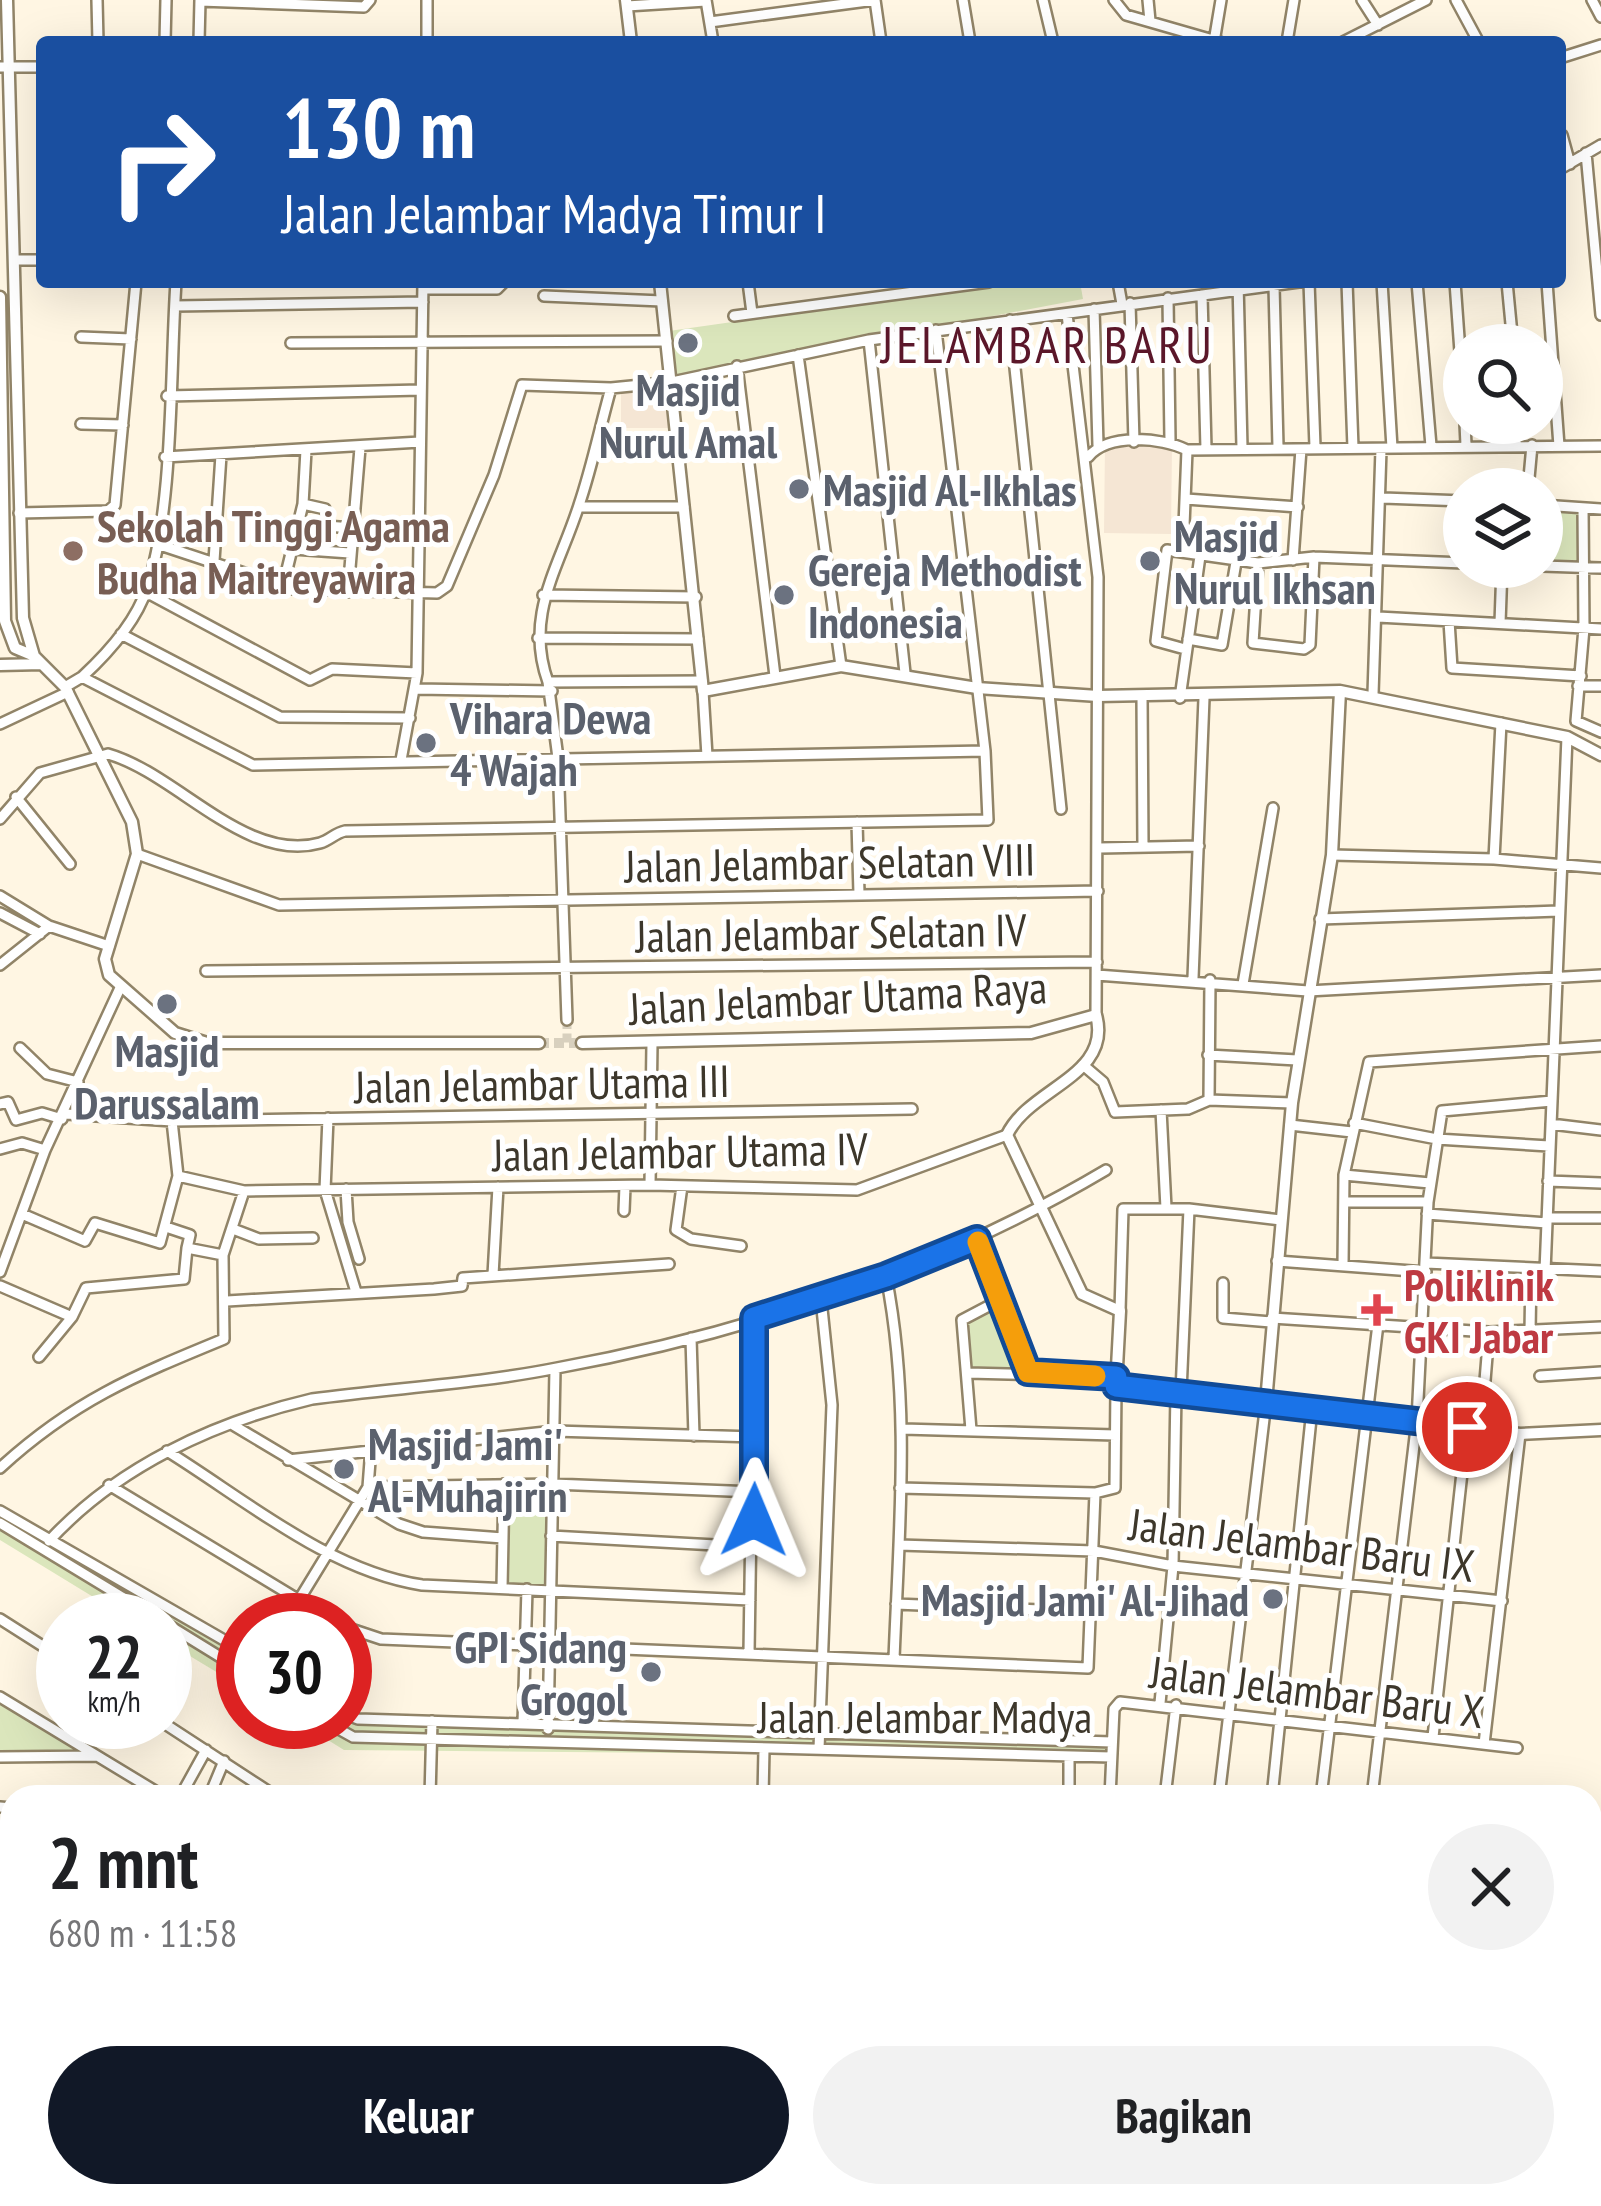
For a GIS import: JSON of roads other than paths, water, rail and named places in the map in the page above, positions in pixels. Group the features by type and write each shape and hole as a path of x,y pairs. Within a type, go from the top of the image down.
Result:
{"street":[{"path":"8,0 5,67 16,260 6,348 5,621 15,648 38,660 67,690 128,808 137,854 105,966 120,988 175,1033 207,1043 539,1043"},
{"path":"97,0 98,36"},
{"path":"165,36 166,0"},
{"path":"199,36 200,1 364,7 370,0"},
{"path":"427,0 427,36"},
{"path":"630,36 627,3 706,0 712,36"},
{"path":"710,22 874,0 880,36"},
{"path":"964,0 969,36"},
{"path":"1043,0 1052,36"},
{"path":"1114,0 1121,12 1197,36"},
{"path":"1148,0 1150,21"},
{"path":"1217,36 1221,0"},
{"path":"1288,36 1294,0"},
{"path":"1362,0 1378,25"},
{"path":"1355,36 1426,0"},
{"path":"1456,0 1475,36"},
{"path":"1592,0 1601,17"},
{"path":"1566,56 1601,45"},
{"path":"5,67 36,67"},
{"path":"1566,165 1601,145"},
{"path":"1586,153 1601,314"},
{"path":"16,260 36,260"},
{"path":"19,513 108,511 116,501 135,288"},
{"path":"0,724 67,690 82,677 121,634 146,592 158,544 176,288"},
{"path":"401,760 417,674 423,288"},
{"path":"661,288 696,597 707,756"},
{"path":"749,288 752,313"},
{"path":"734,316 926,288"},
{"path":"1120,288 1126,304 1134,442"},
{"path":"1159,288 1164,299 1170,441"},
{"path":"158,544 283,586 437,592 447,586 494,475 519,387 610,388 672,382 869,340 1230,288"},
{"path":"1238,288 1242,448"},
{"path":"1274,288 1278,443"},
{"path":"1309,288 1316,448"},
{"path":"1348,288 1353,448"},
{"path":"1372,694 1388,445 1382,288"},
{"path":"1418,288 1431,441"},
{"path":"1455,288 1458,324"},
{"path":"1508,288 1511,324"},
{"path":"1546,288 1559,446"},
{"path":"1202,295 1206,444"},
{"path":"544,296 662,302"},
{"path":"0,297 23,618 38,660"},
{"path":"175,306 423,302"},
{"path":"1088,457 1098,445 1094,310"},
{"path":"1067,314 1088,457 1098,577 1099,1047 1024,1110 1006,1135 1084,1298 1120,1312"},
{"path":"1010,320 1061,809"},
{"path":"0,819 40,772 100,755 115,756 208,806 222,823 283,844 321,842 345,831 985,822 990,815 985,751 936,330"},
{"path":"81,337 131,339"},
{"path":"869,340 905,673"},
{"path":"291,343 667,341"},
{"path":"798,355 842,666"},
{"path":"737,366 775,676"},
{"path":"567,1020 558,758 550,687 537,653 538,638 543,595 579,506 610,388"},
{"path":"167,395 420,390"},
{"path":"81,424 123,425"},
{"path":"1098,445 1170,441 1187,450 1206,444 1353,448 1443,442"},
{"path":"165,457 420,442"},
{"path":"1491,444 1601,446"},
{"path":"1530,468 1532,446"},
{"path":"348,592 360,448"},
{"path":"1293,560 1301,448"},
{"path":"283,586 303,505 306,450"},
{"path":"1184,551 1187,450"},
{"path":"214,561 221,455"},
{"path":"1383,498 1443,500"},
{"path":"1186,500 1298,507"},
{"path":"303,505 326,509 326,526 353,528"},
{"path":"579,506 685,507"},
{"path":"1563,507 1601,508"},
{"path":"1582,508 1584,628 1576,721 1601,732"},
{"path":"293,548 350,553"},
{"path":"1236,562 1222,645 1156,641 1164,551 1258,563 1314,557 1443,562"},
{"path":"1180,698 1200,556"},
{"path":"1258,563 1253,643 1304,649 1310,645 1314,557"},
{"path":"1563,567 1601,568"},
{"path":"1500,623 1501,588"},
{"path":"146,592 310,680 336,669 417,674"},
{"path":"543,595 696,597"},
{"path":"1378,617 1601,628"},
{"path":"1449,621 1452,668 1601,686"},
{"path":"121,634 280,718 410,718"},
{"path":"538,638 698,639"},
{"path":"0,665 38,660"},
{"path":"416,689 703,686 842,666 977,688 1098,696 1204,698 1340,691 1568,737 1601,755"},
{"path":"82,677 243,763 985,751"},
{"path":"1220,1785 1266,1402 1292,1103 1332,855 1340,691"},
{"path":"1142,696 1142,847"},
{"path":"1193,978 1204,698"},
{"path":"1494,859 1501,723"},
{"path":"1545,1271 1568,737"},
{"path":"16,796 70,864"},
{"path":"1243,984 1273,808"},
{"path":"857,822 859,894"},
{"path":"1100,848 1199,846"},
{"name":"Jalan Jelambar Selatan VIII","path":"137,854 279,905 1098,891"},
{"path":"1332,855 1494,859 1601,868"},
{"path":"0,896 45,930"},
{"path":"1320,919 1558,911"},
{"path":"0,913 109,946"},
{"path":"0,964 45,930"},
{"name":"Jalan Jelambar Selatan IV","path":"206,971 1097,962"},
{"path":"1097,975 1193,978 1308,991 1601,975"},
{"path":"1209,1100 1210,980"},
{"path":"0,1272 45,1150 120,988"},
{"name":"Jalan Jelambar Utama Raya","path":"582,1043 1030,1033 1096,1015"},
{"path":"650,1185 652,1043"},
{"path":"1343,1264 1344,1175 1369,1062 1601,1046"},
{"path":"20,1048 46,1074 78,1082"},
{"path":"1208,1055 1298,1060"},
{"path":"1083,1065 1103,1082 1113,1112 1161,1110 1209,1100 1292,1103"},
{"path":"1374,1785 1417,1420 1430,1183 1442,1111 1448,1106 1552,1101"},
{"name":"Jalan Jelambar Utama III","path":"0,1104 8,1102 16,1120 42,1113 172,1121 912,1109"},
{"path":"1161,1110 1166,1208"},
{"path":"328,1118 325,1190 356,1292"},
{"path":"22,1214 85,1241 94,1223 160,1243 178,1176 172,1121"},
{"path":"1551,1124 1601,1130"},
{"path":"1290,1125 1549,1146"},
{"name":"Jalan Jelambar Utama IV","path":"178,1176 244,1191 650,1185 869,1188 1006,1135"},
{"path":"0,1150 22,1143 45,1150"},
{"path":"49,1541 109,1485 167,1451 232,1425 312,1399 555,1369 691,1337 886,1276 1039,1210 1106,1170"},
{"path":"1344,1175 1430,1183"},
{"path":"1548,1181 1601,1183"},
{"path":"624,1211 625,1186"},
{"path":"682,1186 676,1230 691,1239 741,1246"},
{"path":"493,1275 497,1187"},
{"path":"346,1189 348,1222 359,1258"},
{"path":"0,1468 38,1433 110,1386 224,1340 223,1255 244,1191"},
{"path":"1344,1202 1547,1221 1601,1218"},
{"path":"900,1488 1114,1490 1121,1214 1127,1208 1166,1208 1281,1220"},
{"path":"1160,1703 1173,1566 1189,1209"},
{"path":"39,1357 72,1317 88,1287 184,1279 190,1235 166,1227"},
{"path":"233,1228 259,1239 313,1238"},
{"path":"977,1239 1028,1372"},
{"path":"188,1248 223,1255"},
{"path":"1277,1261 1601,1271"},
{"path":"227,1301 335,1298 356,1292 462,1286 464,1278 493,1275 668,1264"},
{"path":"1529,1332 1531,1270"},
{"path":"886,1276 901,1354 903,1429 894,1659"},
{"path":"1222,1283 1222,1318 1489,1333 1601,1327"},
{"path":"0,1286 72,1317"},
{"path":"819,1749 832,1406 821,1299"},
{"path":"971,1430 964,1316 1000,1300"},
{"path":"748,1653 755,1492 754,1318"},
{"path":"1322,1785 1378,1324"},
{"path":"1433,1737 1489,1333"},
{"path":"691,1337 694,1436"},
{"path":"548,1741 555,1369"},
{"path":"968,1373 1028,1372 1520,1434 1601,1430"},
{"path":"1540,1376 1601,1372"},
{"path":"1274,1785 1312,1408"},
{"path":"232,1425 357,1504 418,1531 503,1538"},
{"path":"903,1429 1115,1435"},
{"path":"288,1460 555,1432 755,1437"},
{"path":"1484,1744 1520,1434"},
{"path":"303,1593 368,1487 371,1448"},
{"path":"167,1451 328,1552 405,1582 750,1600"},
{"path":"502,1588 504,1484"},
{"path":"368,1487 553,1484 755,1492"},
{"path":"109,1485 287,1593"},
{"path":"372,1636 1084,1669 1093,1662 1095,1493"},
{"path":"0,1511 216,1635"},
{"path":"0,1523 115,1593"},
{"path":"551,1536 752,1547"},
{"name":"Jalan Jelambar Baru IX","path":"899,1545 1094,1551 1246,1575 1502,1601"},
{"path":"523,1723 527,1589"},
{"path":"896,1604 1092,1612"},
{"path":"0,1619 36,1642"},
{"path":"203,1646 213,1633"},
{"path":"192,1640 216,1654"},
{"path":"0,1696 147,1785"},
{"name":"Jalan Jelambar Baru X","path":"1112,1742 1114,1709 1120,1702 1160,1703 1517,1748"},
{"path":"1166,1785 1176,1705"},
{"name":"Jalan Jelambar Madya","path":"372,1720 1112,1742 1111,1757 1069,1757 372,1738"},
{"path":"430,1785 432,1721"},
{"path":"192,1741 259,1785"},
{"path":"763,1785 764,1749"},
{"path":"187,1785 206,1750"},
{"path":"0,1757 102,1756"},
{"path":"1069,1757 1069,1785"},
{"path":"1110,1785 1111,1757"},
{"path":"214,1785 224,1761"}],"tunnel":[{"path":"567,1020 567,1043"},
{"path":"539,1043 582,1043"}],"place":[{"name":"Masjid Nurul Amal","path":"688,343"},
{"name":"Masjid Al-Ikhlas","path":"799,489"},
{"name":"Sekolah Tinggi Agama Budha Maitreyawira","path":"73,551"},
{"name":"Masjid Nurul Ikhsan","path":"1150,561"},
{"name":"Gereja Methodist Indonesia","path":"784,595"},
{"name":"Vihara Dewa 4 Wajah","path":"426,743"},
{"name":"Masjid Darussalam","path":"167,1004"},
{"name":"Poliklinik GKI Jabar","path":"1377,1310"},
{"name":"Masjid Jami' Al-Muhajirin","path":"344,1469"},
{"name":"Masjid Jami' Al-Jihad","path":"1273,1599"},
{"name":"GPI Sidang Grogol","path":"651,1672"}],"district":[{"name":"JELAMBAR BARU","path":"1048,344"}]}
